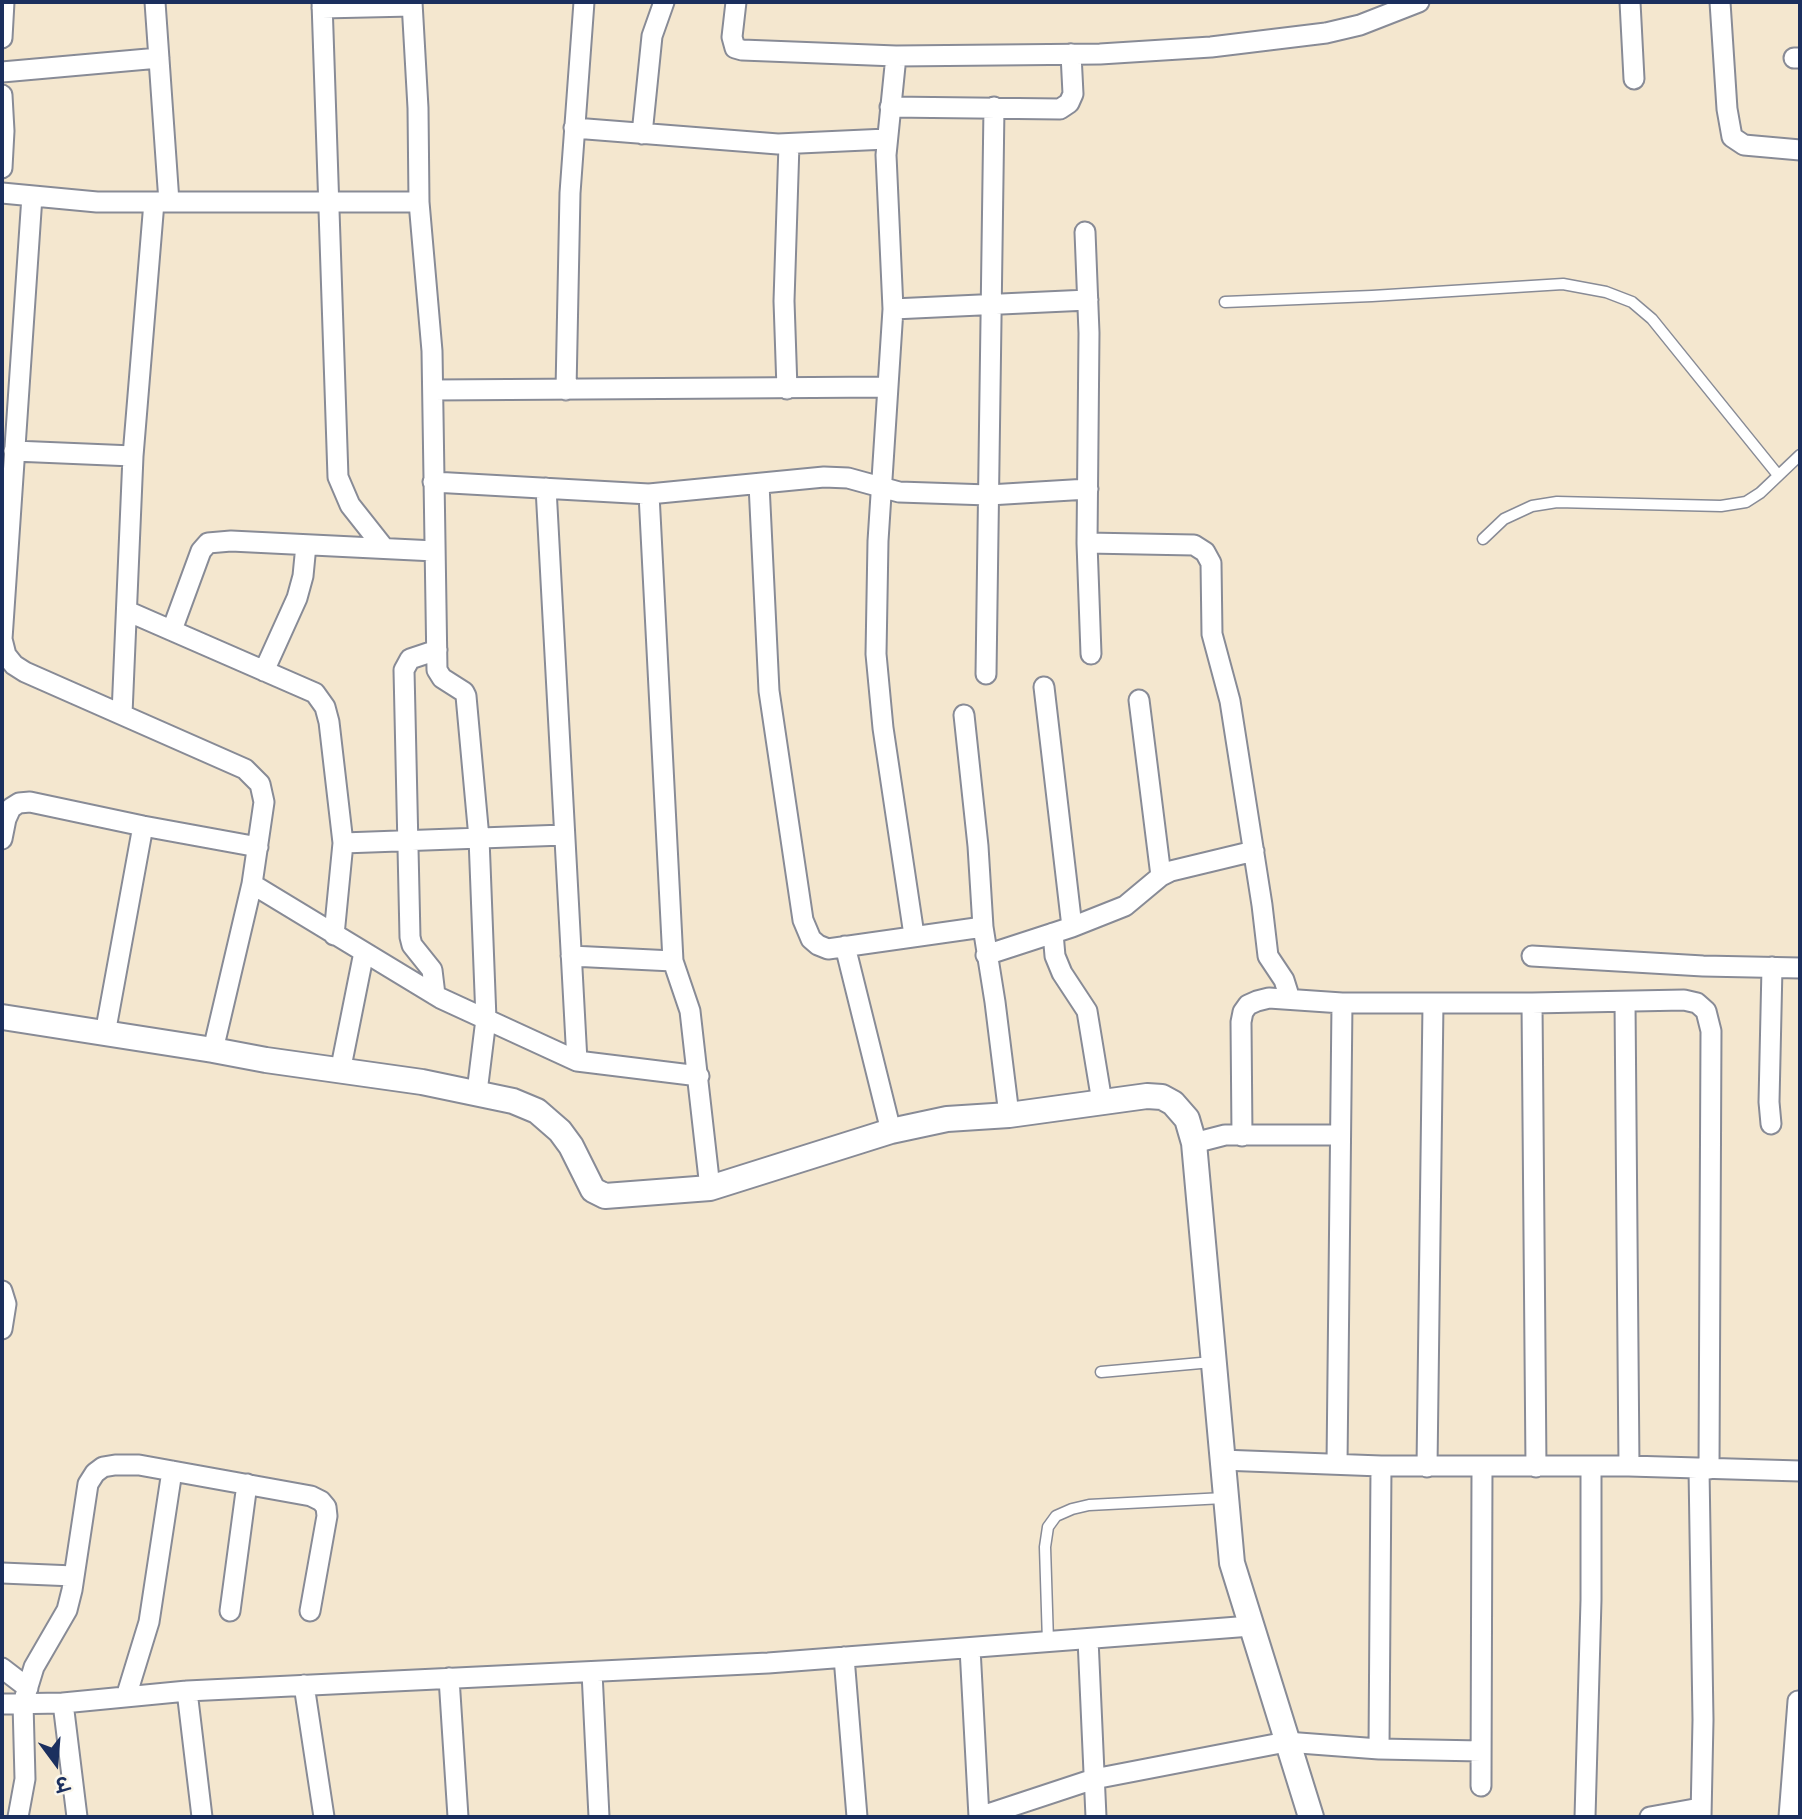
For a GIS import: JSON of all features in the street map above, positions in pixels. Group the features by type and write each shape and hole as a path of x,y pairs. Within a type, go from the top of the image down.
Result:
{"street":[{"path":"2,38 4,2"},
{"path":"122,715 133,456 162,202 155,2"},
{"path":"566,390 570,193 584,2"},
{"path":"642,134 652,36 663,2"},
{"path":"736,2 732,37 735,48 896,56 1071,54 1211,47 1326,33 1360,25 1419,2"},
{"path":"1630,2 1634,79"},
{"path":"1720,2 1727,108 1732,136 1744,145 1800,150"},
{"path":"384,548 350,505 338,477 322,5 412,4 418,108 419,202 433,390 437,670 442,678 464,691 466,696 479,838 486,1019 477,1093"},
{"path":"890,107 1060,109 1069,103 1073,94 1071,54"},
{"path":"896,56 887,139 893,309 878,566 876,654 878,692 914,935"},
{"path":"2,72 159,58"},
{"path":"2,95 2,168"},
{"path":"986,674 993,107"},
{"path":"574,128 789,144 887,139"},
{"path":"787,389 785,301 789,144"},
{"path":"2,193 97,202 419,202"},
{"path":"32,196 9,410 14,451 5,545 2,639 6,655 13,665 25,672 245,769 260,784 264,802 252,884 212,1049"},
{"path":"1085,232 1088,300 1087,543 1091,654"},
{"path":"893,309 1088,300"},
{"path":"433,390 888,387"},
{"path":"14,451 133,456"},
{"path":"433,482 649,494 824,477 848,478 899,492 989,495 1088,489"},
{"path":"759,484 769,691 803,920 811,939 828,949 983,927"},
{"path":"546,488 577,1061"},
{"path":"649,494 673,961 690,1011 710,1188"},
{"path":"172,630 201,551 208,543 231,541 435,551"},
{"path":"1087,543 1194,545 1205,552 1211,563 1212,634 1230,701 1268,956 1284,980 1290,999"},
{"path":"264,671 298,598 306,544"},
{"path":"127,611 314,693 325,707 331,731 344,844 334,934"},
{"path":"435,995 432,970 412,945 410,937 404,670 410,659 437,650"},
{"path":"1044,687 1062,930 1055,956 1062,973 1087,1011 1102,1102"},
{"path":"1139,699 1161,876"},
{"path":"964,715 986,955 995,1002 1009,1115"},
{"path":"2,839 11,808 19,803 30,802 143,827 258,847"},
{"path":"105,1034 143,827"},
{"path":"344,844 564,835"},
{"path":"986,955 1125,906 1171,871 1254,850"},
{"path":"252,884 435,995 577,1061 699,1076"},
{"path":"845,946 891,1131"},
{"path":"340,1072 364,952"},
{"path":"571,956 673,961"},
{"path":"1532,956 1703,966 1800,968"},
{"path":"1771,1124 1769,1102 1772,967"},
{"path":"1242,1136 1241,1022 1248,1005 1257,1000 1269,998 1342,1003 1684,1000 1697,1003 1706,1011 1709,1018 1700,1813 1650,1817"},
{"path":"1625,1002 1629,1466"},
{"path":"1337,1464 1342,1003"},
{"path":"1427,1467 1433,1003"},
{"path":"1532,1003 1536,1467"},
{"path":"2,1017 212,1049 513,1101 537,1111 559,1131 571,1146 593,1190 605,1196 710,1188 891,1131 947,1119 1009,1115 1147,1096 1162,1097 1183,1112 1194,1143 1232,1563 1311,1817"},
{"path":"1194,1143 1213,1136 1340,1135"},
{"path":"2,1291 6,1304 2,1329"},
{"path":"1221,1460 1427,1467 1629,1466 1800,1471"},
{"path":"19,1817 25,1779 25,1696 40,1655 67,1609 88,1484 94,1473 103,1467 139,1465 311,1496 326,1507 327,1516 310,1612"},
{"path":"1379,1749 1381,1466"},
{"path":"1481,1786 1482,1467"},
{"path":"1585,1817 1591,1600 1591,1467"},
{"path":"126,1697 149,1622 172,1471"},
{"path":"230,1611 247,1484"},
{"path":"2,1573 74,1576"},
{"path":"2,1704 25,1696 63,1703 187,1691 844,1657 1251,1626"},
{"path":"1088,1639 1096,1817"},
{"path":"970,1648 979,1817 1094,1779 1286,1742 1379,1749 1481,1751"},
{"path":"844,1657 857,1817"},
{"path":"2,1668 25,1696"},
{"path":"592,1672 599,1817"},
{"path":"449,1678 458,1817"},
{"path":"304,1685 324,1817"},
{"path":"187,1691 202,1817"},
{"path":"1789,1817 1797,1749 1798,1701"},
{"path":"63,1703 77,1817"}],"lane":[{"path":"1225,302 1563,284 1606,292 1632,302 1652,319 1778,475"},
{"path":"1483,539 1504,519 1532,506 1557,502 1721,506 1746,502 1760,493 1800,455"},
{"path":"1101,1372 1212,1362"},
{"path":"1048,1642 1045,1547 1048,1527 1056,1516 1090,1505 1225,1499"}]}
